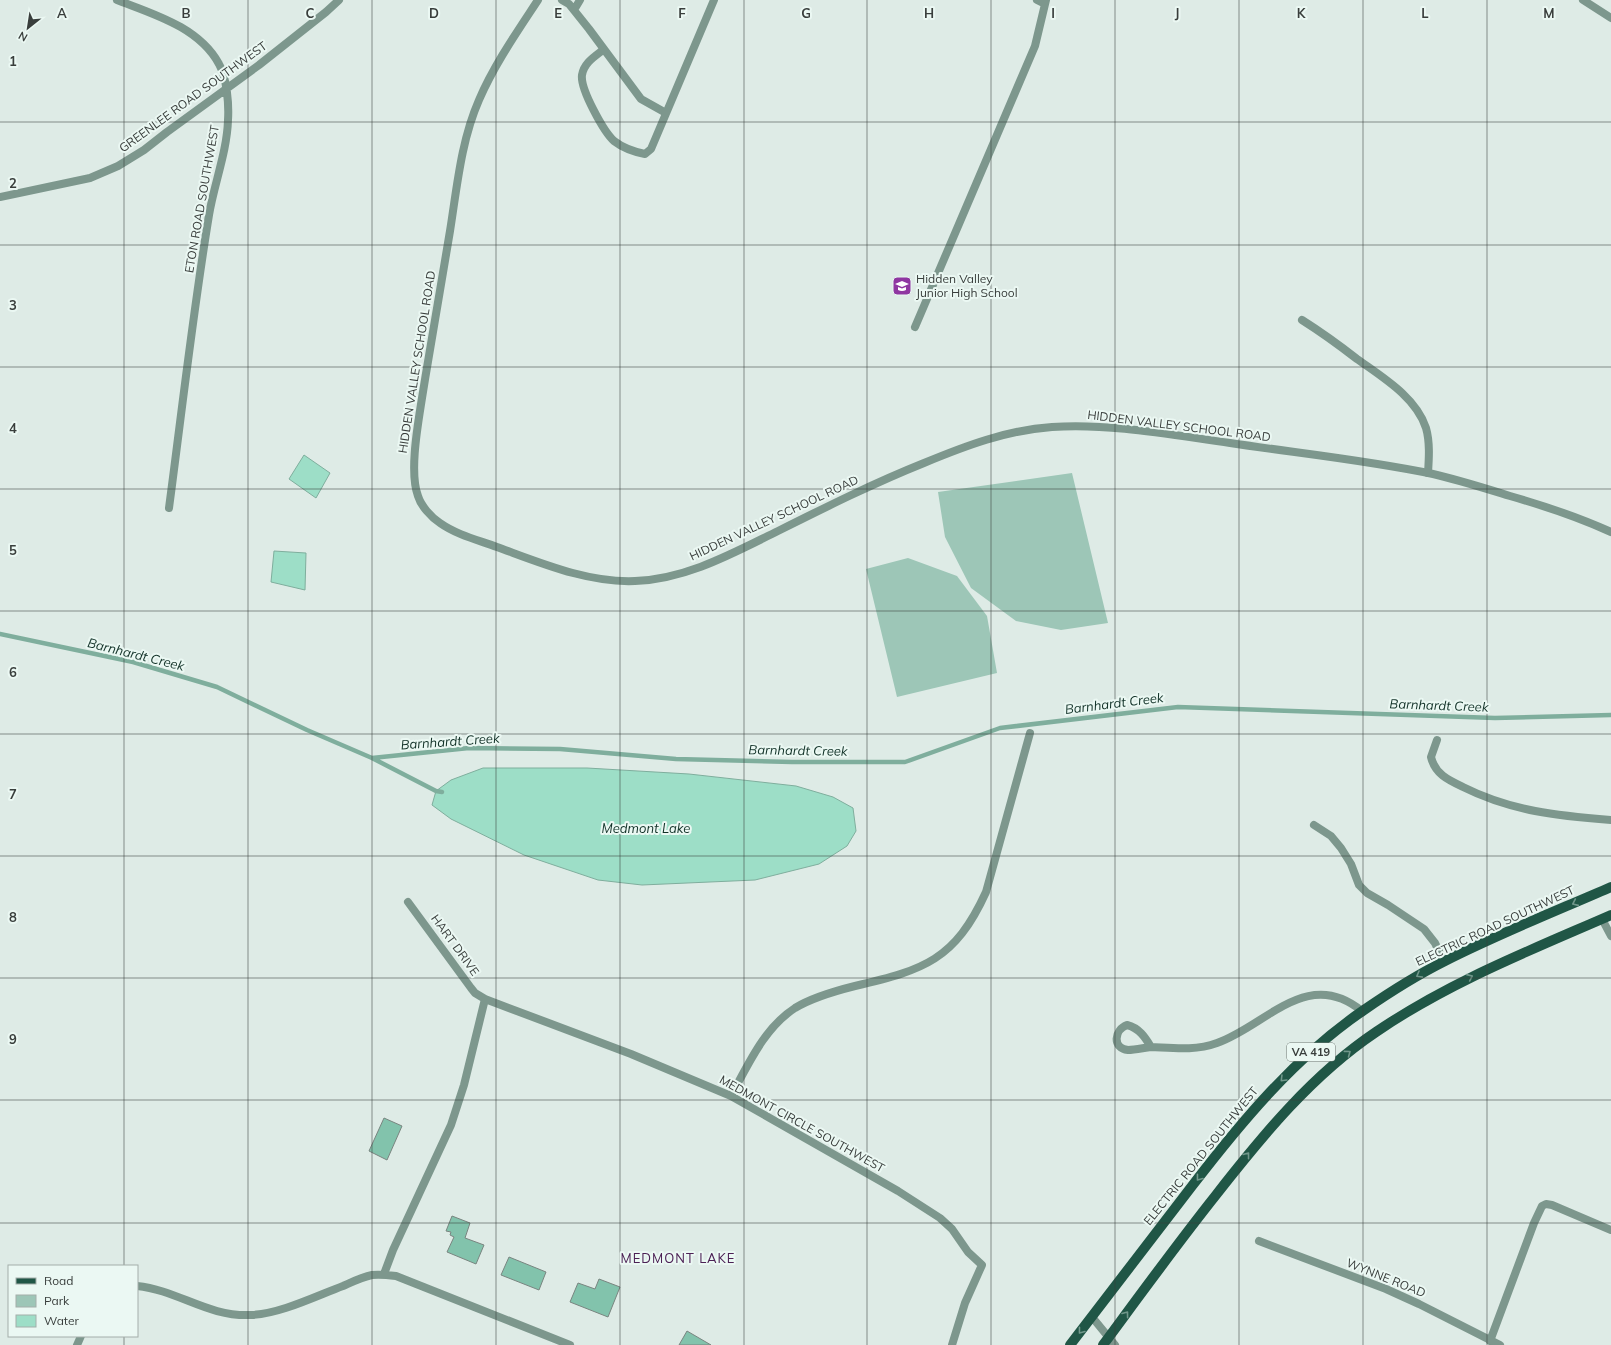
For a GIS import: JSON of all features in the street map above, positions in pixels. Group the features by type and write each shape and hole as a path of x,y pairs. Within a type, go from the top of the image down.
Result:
{"main road":[{"name":"ELECTRIC ROAD SOUTHWEST","path":"1070,1345 1233,1133 1266,1096 1300,1062 1362,1011 1413,978 1444,962 1611,887"},
{"name":"VA 419","path":"1109,1342 1186,1234 1252,1149 1283,1113 1342,1057 1424,1001 1453,985 1607,917"}],"street":[{"name":"ETON ROAD SOUTHWEST","path":"117,0 175,24 195,37 213,54 220,65 226,89 229,120 227,136 209,214 169,508"},
{"name":"GREENLEE ROAD SOUTHWEST","path":"0,197 90,178 118,166 144,150 226,89 326,12 339,0"},
{"name":"HIDDEN VALLEY SCHOOL ROAD","path":"538,0 491,75 478,100 469,126 460,171 421,404 415,456 415,474 418,496 427,511 437,521 455,532 528,558 604,580 633,581 658,579 715,561 839,500 956,450 1002,435 1052,427 1084,426 1139,431 1322,456 1428,473 1467,482 1544,506 1611,532"},
{"path":"562,0 569,4 574,10 641,99 666,113"},
{"path":"574,10 580,0"},
{"path":"603,50 589,60 582,76 586,94 598,119 614,140 635,152 645,154 651,149 714,0"},
{"path":"915,327 1035,46 1046,2 1037,0"},
{"path":"1584,0 1611,18"},
{"path":"1302,320 1320,331 1388,382 1418,412 1425,427 1429,442 1428,473"},
{"path":"731,1096 765,1038 779,1022 795,1008 840,990 907,972 934,960 949,948 962,934 977,912 986,892 1030,733"},
{"path":"1437,740 1431,757 1437,770 1445,778 1477,794 1508,806 1535,812 1611,820"},
{"path":"1314,825 1331,836 1341,848 1351,864 1359,885 1367,893 1424,929 1435,942 1444,962"},
{"name":"HART DRIVE","path":"408,902 470,988 485,999"},
{"path":"1607,917 1611,936"},
{"path":"1150,1047 1191,1049 1219,1043 1285,1004 1304,997 1318,995 1334,996 1345,999 1362,1011"},
{"path":"384,1274 393,1250 451,1125 464,1085 485,999"},
{"name":"MEDMONT CIRCLE SOUTHWEST","path":"485,999 631,1054 731,1096 898,1191 940,1218 952,1229 968,1252 982,1265 965,1303 952,1345"},
{"path":"1490,1341 1519,1260 1542,1206 1552,1204 1611,1230"},
{"name":"WYNNE ROAD","path":"1259,1241 1386,1289 1500,1345"},
{"path":"138,1286 165,1292 209,1310 232,1315 252,1315 268,1313 366,1277 384,1274 396,1276 570,1345"},
{"path":"1092,1317 1109,1342"}],"green space":[{"path":"1072,473 1108,623 1061,630 1016,621 971,588 945,537 938,492"},
{"path":"908,558 957,576 987,616 997,673 897,697 866,569"}],"water":[{"path":"304,455 330,473 316,498 289,479"},
{"path":"274,551 306,553 305,590 271,582"},
{"name":"Medmont Lake","path":"483,768 587,768 689,774 796,786 833,797 853,808 856,831 847,846 819,864 755,880 642,885 598,880 524,855 451,819 432,805 436,791 451,780"}],"building":[{"path":"384,1118 402,1126 387,1160 369,1151"},
{"path":"452,1216 470,1223 465,1238 484,1245 476,1264 447,1252 454,1237 450,1235 451,1232 446,1231"},
{"path":"509,1257 546,1272 539,1290 501,1275"},
{"path":"599,1279 620,1287 608,1317 570,1302 578,1283 595,1289"},
{"path":"687,1331 711,1345 679,1345"}],"waterway":[{"name":"Barnhardt Creek","path":"0,634 133,662 217,687 307,730 372,758 436,791 442,792"},
{"name":"Barnhardt Creek","path":"372,758 469,748 560,749 676,759 792,762 905,762 1000,728 1178,707 1495,718 1611,715"}],"place":[{"name":"Hidden Valley Junior High School","path":"902,286"}],"district":[{"name":"MEDMONT LAKE","path":"678,1258"}]}
